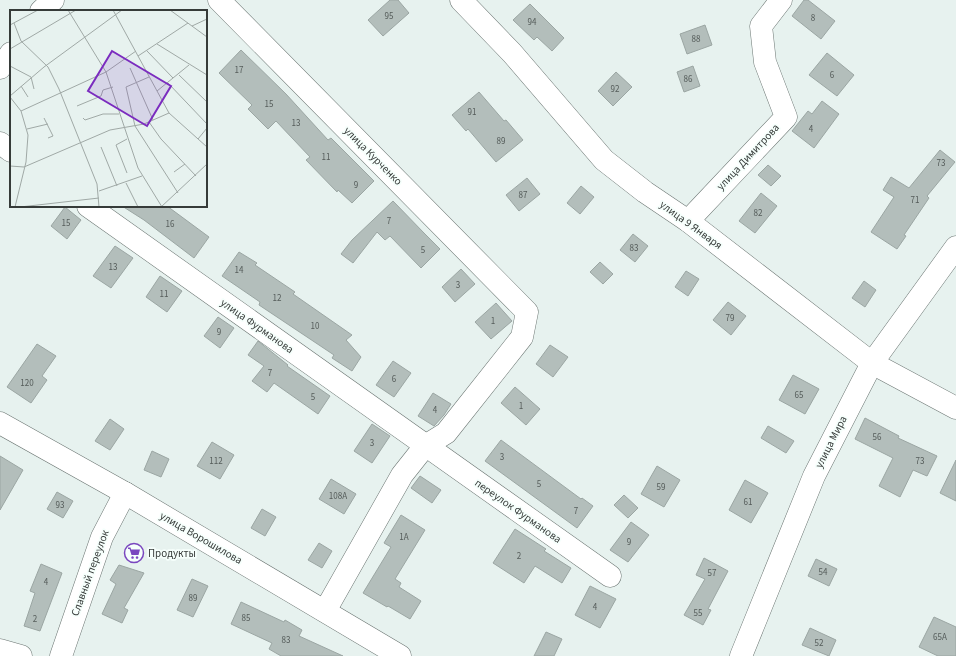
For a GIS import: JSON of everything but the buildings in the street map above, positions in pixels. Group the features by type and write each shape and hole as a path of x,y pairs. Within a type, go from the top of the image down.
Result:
{"street":[{"path":"43,10 53,0"},
{"name":"улица Курченко","path":"219,0 527,312 522,337 446,433 425,446"},
{"name":"улица 9 Января","path":"461,0 512,53 604,160 645,192 688,221 872,362 956,408"},
{"name":"улица Димитрова","path":"688,221 786,117 765,62 761,26 781,0"},
{"path":"0,68 10,54"},
{"path":"0,143 10,150"},
{"name":"улица Фурманова","path":"89,207 425,446"},
{"name":"улица Мира","path":"741,656 814,476 872,362 956,247"},
{"name":"улица Ворошилова","path":"0,423 125,493 400,656"},
{"path":"325,611 402,475 425,446"},
{"name":"переулок Фурманова","path":"425,446 610,576"},
{"name":"Славный переулок","path":"61,656 102,537 125,493"},
{"path":"0,650 22,656"}],"place":[{"name":"Продукты","path":"134,553"}]}
